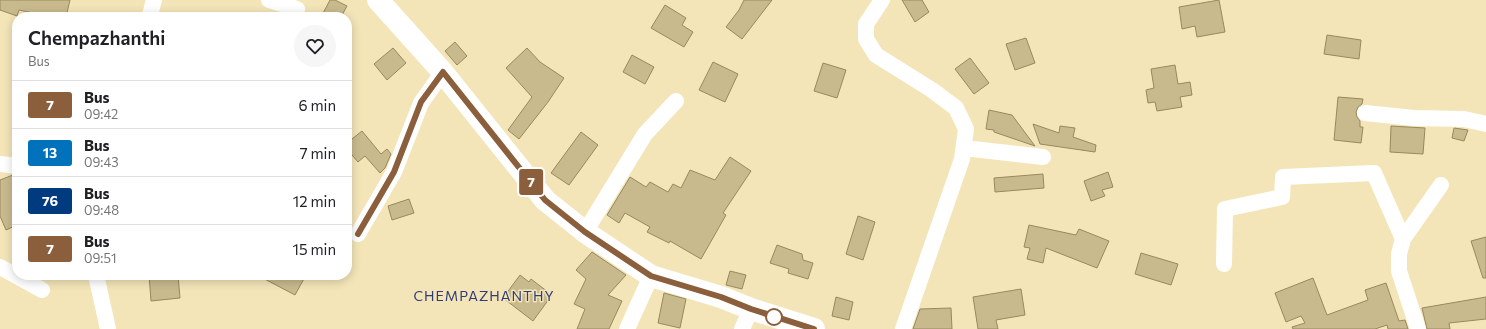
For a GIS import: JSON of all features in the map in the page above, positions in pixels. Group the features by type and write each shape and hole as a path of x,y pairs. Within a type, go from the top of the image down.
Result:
{"main road":[{"path":"378,0 443,72 545,200 585,232 651,276 721,297 751,309 814,329"}],"street":[{"path":"269,0 297,8"},
{"path":"882,0 866,24 866,39 876,55 932,90 956,108 966,129 962,159 903,329"},
{"path":"358,234 394,172 421,102 443,72"},
{"path":"585,232 645,134 676,101"},
{"path":"1365,113 1414,118 1464,119 1486,124"},
{"path":"964,148 1043,156"},
{"path":"0,164 12,165"},
{"path":"1224,264 1225,209 1282,197 1283,177 1374,173 1403,239"},
{"path":"1418,329 1399,271 1399,254 1403,239 1441,184"},
{"path":"0,267 12,274"},
{"path":"627,329 651,276"},
{"path":"24,280 42,290"},
{"path":"97,280 108,329"},
{"path":"742,329 751,309"}],"building":[{"path":"0,0 70,0 67,12 28,12 19,10 18,12 12,12 12,14 0,10"},
{"path":"330,0 335,0 347,6 344,12 324,12"},
{"path":"744,0 772,0 742,39 726,27 739,10"},
{"path":"902,0 922,0 929,12 915,22"},
{"path":"1219,0 1225,32 1197,37 1195,26 1182,29 1179,7"},
{"path":"665,5 686,18 682,25 693,32 684,47 651,28"},
{"path":"1327,35 1361,40 1359,59 1324,54"},
{"path":"1026,38 1035,63 1015,70 1006,44"},
{"path":"455,42 467,56 457,65 445,51"},
{"path":"393,48 406,63 387,80 374,64"},
{"path":"527,48 540,62 564,78 548,102 519,139 508,130 532,97 506,68"},
{"path":"632,55 654,67 645,84 623,72"},
{"path":"970,58 989,83 974,94 955,69"},
{"path":"713,62 738,74 725,102 699,90"},
{"path":"823,63 846,70 837,98 814,91"},
{"path":"1175,65 1178,84 1190,82 1192,95 1180,97 1182,107 1157,111 1155,102 1148,103 1146,90 1154,88 1151,69"},
{"path":"1338,97 1363,99 1362,104 1358,107 1356,112 1360,121 1360,127 1363,127 1361,143 1334,140"},
{"path":"989,110 1012,115 1035,146 994,132 994,130 986,129"},
{"path":"1033,124 1059,133 1060,126 1075,128 1073,137 1096,145 1095,152 1040,144"},
{"path":"1391,126 1425,128 1423,154 1390,152"},
{"path":"1454,128 1468,130 1464,141 1452,138"},
{"path":"362,131 381,154 387,149 391,154 385,168 380,173 365,156 358,162 352,155 352,139"},
{"path":"581,132 598,145 569,185 551,173"},
{"path":"730,157 751,171 723,213 726,215 701,259 670,241 669,243 647,232 650,227 625,213 619,223 607,215 630,177 646,187 650,182 668,192 673,184 681,188 690,170 715,180"},
{"path":"1108,172 1113,187 1102,190 1105,196 1091,201 1084,181"},
{"path":"1043,174 1044,188 995,192 994,178"},
{"path":"12,175 12,227 6,230 0,216 0,180"},
{"path":"409,199 414,213 392,220 388,206"},
{"path":"858,216 875,222 863,260 846,254"},
{"path":"1029,225 1076,235 1079,229 1109,241 1097,268 1046,248 1043,263 1027,259 1030,248 1024,247"},
{"path":"1486,237 1486,278 1483,278 1471,241"},
{"path":"777,245 802,254 803,260 813,263 808,279 788,273 789,269 770,263"},
{"path":"592,252 626,275 608,295 622,301 609,329 577,329 585,309 574,304 586,279 576,270"},
{"path":"1141,253 1178,264 1171,285 1135,274"},
{"path":"730,271 746,275 742,289 726,285"},
{"path":"520,275 529,282 531,279 552,295 533,321 503,298"},
{"path":"1313,278 1327,315 1368,300 1365,290 1386,283 1399,321 1405,320 1408,329 1388,329 1387,325 1375,329 1293,329 1292,327 1305,323 1301,316 1286,322 1275,293"},
{"path":"149,280 178,280 180,298 151,301"},
{"path":"266,280 303,280 295,295"},
{"path":"1021,289 1025,315 996,320 998,329 978,329 973,297"},
{"path":"664,293 686,299 680,328 658,323"},
{"path":"836,297 853,302 849,320 832,316"},
{"path":"1486,297 1486,319 1449,323 1450,329 1427,329 1422,308"},
{"path":"951,308 952,329 913,329 920,309"}],"bus line":[{"name":"7","path":"358,234 394,172 421,102 443,72 545,200 585,232 651,276 721,297 751,309 814,329"}],"district":[{"name":"CHEMPAZHANTHY","path":"484,295"}]}
